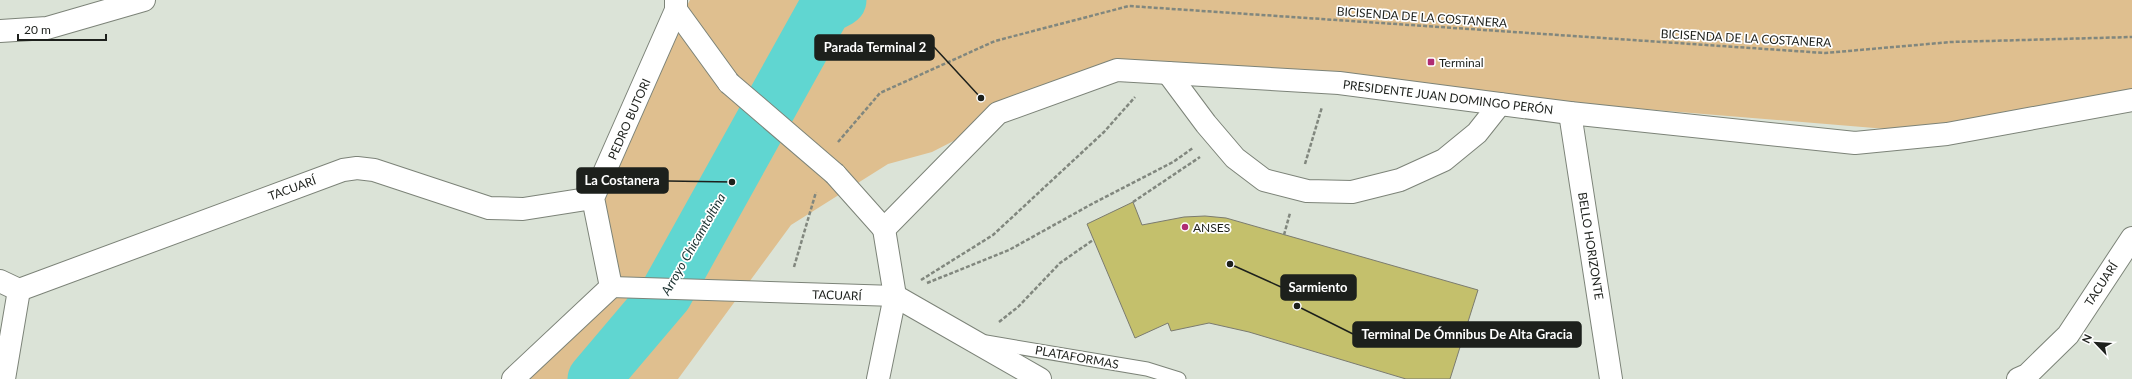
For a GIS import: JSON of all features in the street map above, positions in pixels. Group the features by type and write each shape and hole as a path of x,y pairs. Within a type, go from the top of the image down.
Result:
{"street":[{"path":"0,31 47,28 144,0"},
{"path":"676,5 730,83 835,174 884,229 895,296 878,379"},
{"name":"PEDRO BUTORI","path":"593,198 676,5"},
{"name":"PRESIDENTE JUAN DOMINGO PERÓN","path":"884,229 998,114 1117,70 1329,83 1570,113 1855,143 1947,134 2132,100"},
{"path":"1162,73 1235,158 1264,180 1307,191 1352,192 1400,180 1444,160 1477,133 1500,104"},
{"name":"BELLO HORIZONTE","path":"1570,113 1611,379"},
{"name":"TACUARÍ","path":"9,285 343,170 357,168 374,170 474,205 495,209 523,209 593,198"},
{"path":"513,379 611,287 593,198"},
{"name":"TACUARÍ","path":"2018,379 2027,375 2068,335 2132,238"},
{"path":"4,379 9,285"},
{"name":"TACUARÍ","path":"611,287 895,296 1040,379"}],"lane":[{"name":"PLATAFORMAS","path":"975,341 1147,369 1179,379"}],"path":[{"name":"BICISENDA DE LA COSTANERA","path":"837,143 880,93 995,41 1129,6 1825,53 1951,42 2132,37"},
{"path":"895,296 993,235 1104,132 1162,73"},
{"path":"1307,157 1329,83"},
{"path":"895,296 1009,250 1090,204 1218,138"},
{"path":"1133,202 1218,138"},
{"path":"786,293 816,191"},
{"path":"975,341 1018,307 1060,263 1093,240"}],"shaded area":[{"path":"690,0 2132,0 2132,97 1947,134 1304,81 1098,67 932,152 888,164 791,225 678,379 510,379 611,287 596,200 646,82"}],"building":[{"path":"1133,202 1142,225 1184,217 1205,216 1226,218 1478,290 1450,379 1406,379 1249,332 1209,323 1171,331 1168,323 1135,338 1087,224"}],"waterway":[{"name":"Arroyo Chicamtoltina","path":"594,379 666,294 825,8 840,0"}],"place":[{"name":"Terminal","path":"1431,62"},
{"name":"Parada Terminal 2","path":"981,98"},
{"name":"La Costanera","path":"732,182"},
{"name":"ANSES","path":"1185,227"},
{"name":"Sarmiento","path":"1230,264"},
{"name":"Terminal De Ómnibus De Alta Gracia","path":"1297,306"}]}
